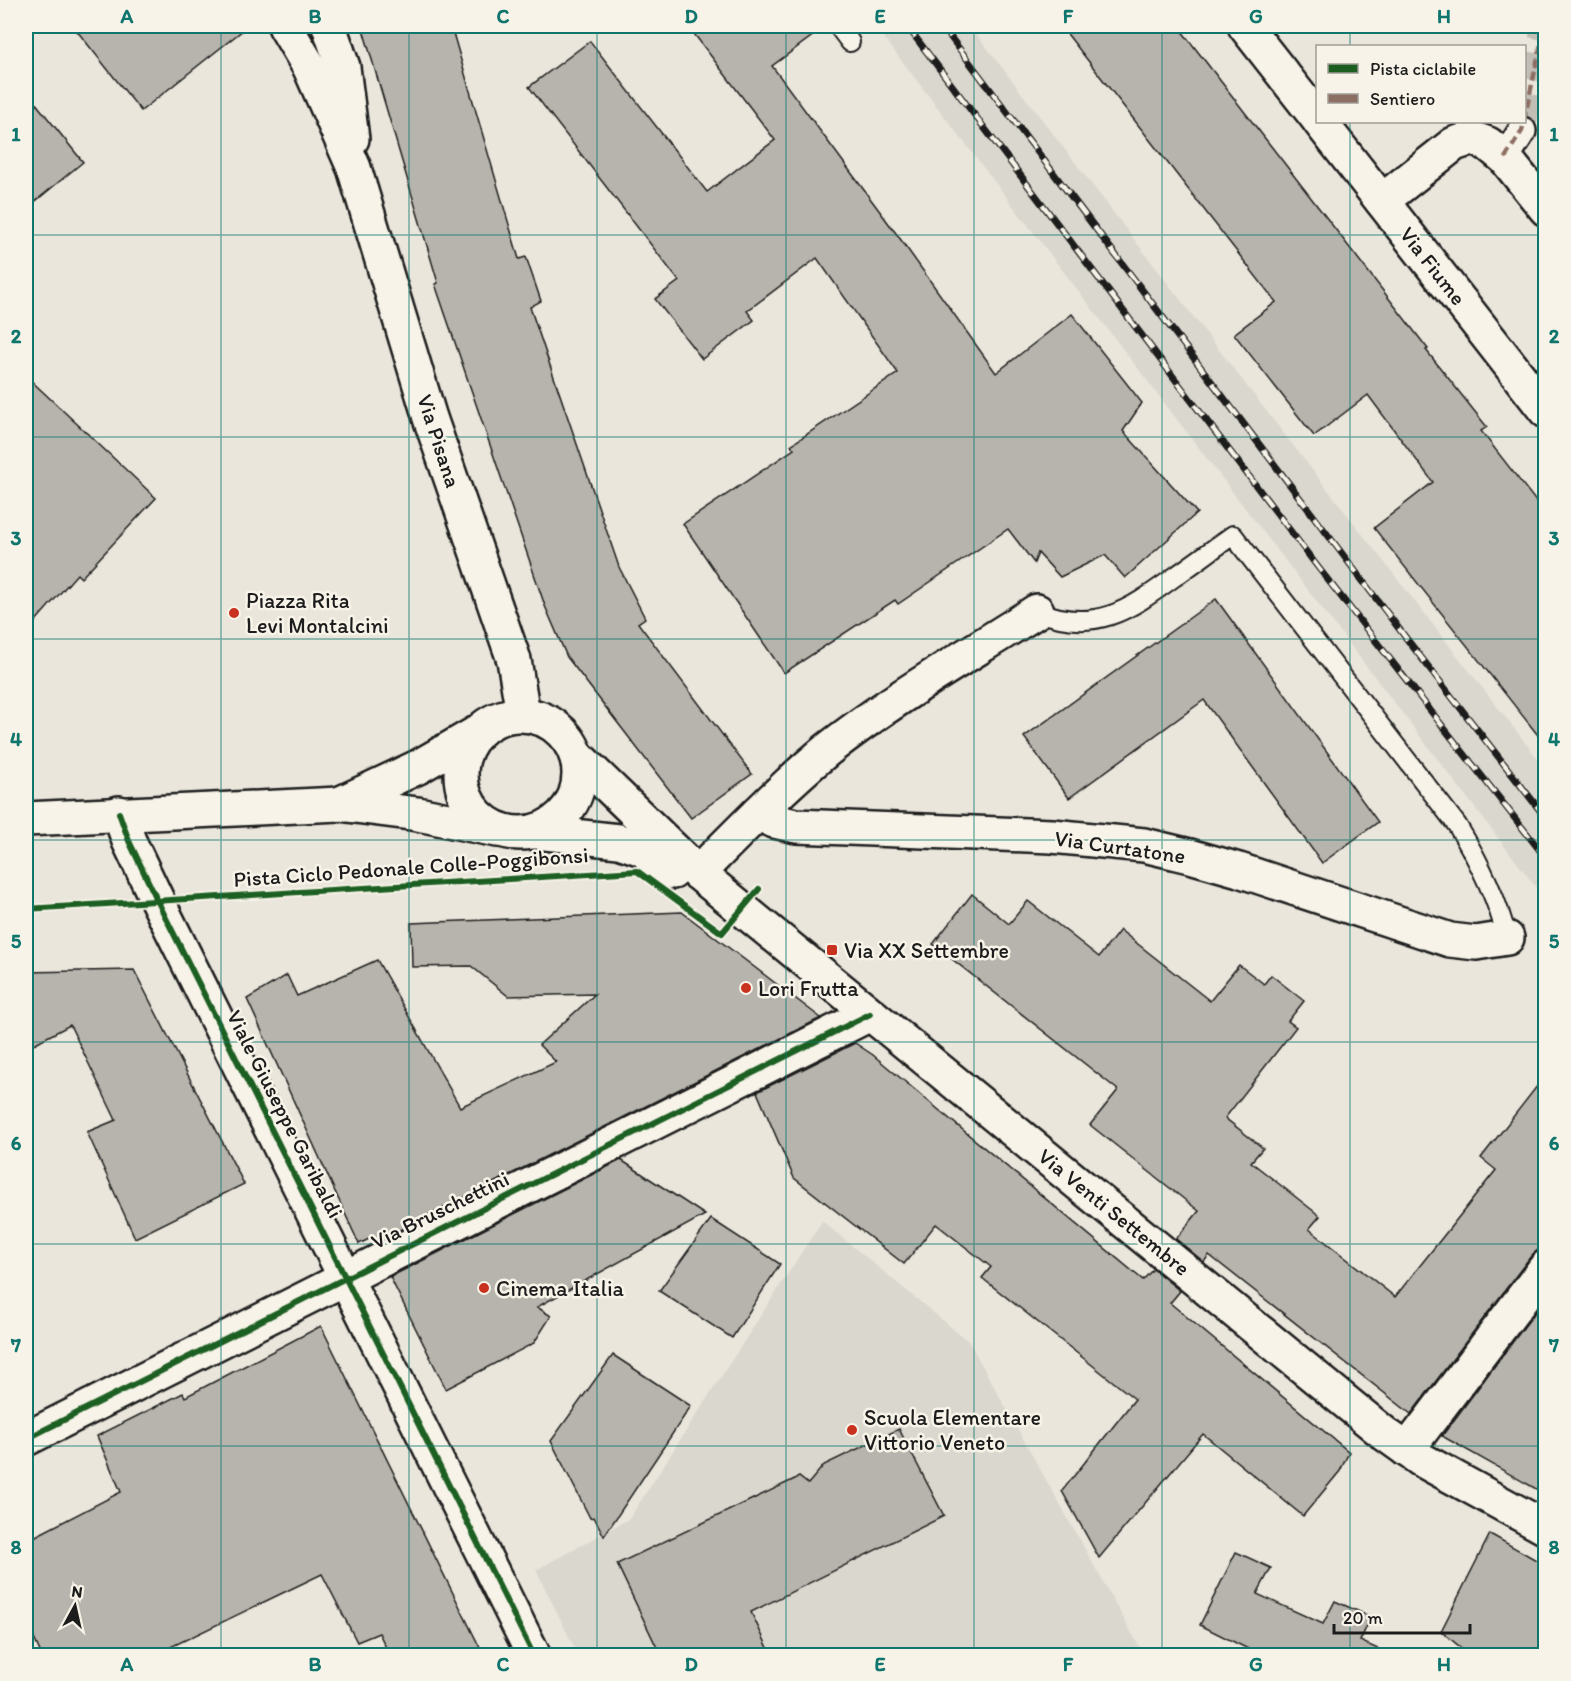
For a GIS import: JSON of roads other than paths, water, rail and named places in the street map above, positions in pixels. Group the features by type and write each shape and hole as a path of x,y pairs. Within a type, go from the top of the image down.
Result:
{"street":[{"name":"Via Pisana","path":"285,26 310,68 354,168 430,418 514,660 523,714"},
{"name":"Via Pisana","path":"329,26 338,48 344,76 354,168"},
{"name":"Via Fiume","path":"1245,26 1316,117"},
{"name":"Via Fiume","path":"1320,123 1544,408"},
{"path":"1382,201 1454,144 1472,138 1488,144 1514,144 1545,209"},
{"path":"26,819 339,804 418,814 517,834 536,832 619,841 642,849 664,867 677,874 692,876 698,873 787,785 844,738 1037,611"},
{"path":"339,804 418,767 475,734 489,723 506,716 523,714 541,718 557,727 569,740 577,756 580,774 577,792 568,810 554,824 536,832"},
{"path":"475,734 465,750 461,767 461,785 468,803 480,819 497,830"},
{"name":"Via Venti Settembre","path":"577,756 698,873 1367,1420 1407,1450 1545,1528"},
{"name":"Viale Giuseppe Garibaldi","path":"119,813 129,841 158,902 534,1656"},
{"name":"Via Curtatone","path":"758,813 774,821 796,826 1052,836 1144,845 1239,870 1450,940 1476,943 1507,938"},
{"name":"Via Bruschettini","path":"26,1439 870,1014"},
{"path":"1407,1450 1545,1267"}],"lane":[{"path":"838,26 850,42"},
{"path":"1037,611 1061,618 1092,620 1117,614 1146,598 1233,535 1457,825 1494,894 1507,938"}],"tunnel":[{"path":"1526,111 1545,26"}],"railway":[{"path":"907,26 1317,566 1546,858"},
{"path":"942,26 1406,638 1546,818"}],"place":[{"name":"Piazza Rita Levi Montalcini","path":"234,613"},
{"name":"Via XX Settembre","path":"832,950"},
{"name":"Lori Frutta","path":"746,988"},
{"name":"Cinema Italia","path":"484,1288"},
{"name":"Scuola Elementare Vittorio Veneto","path":"852,1430"}]}
